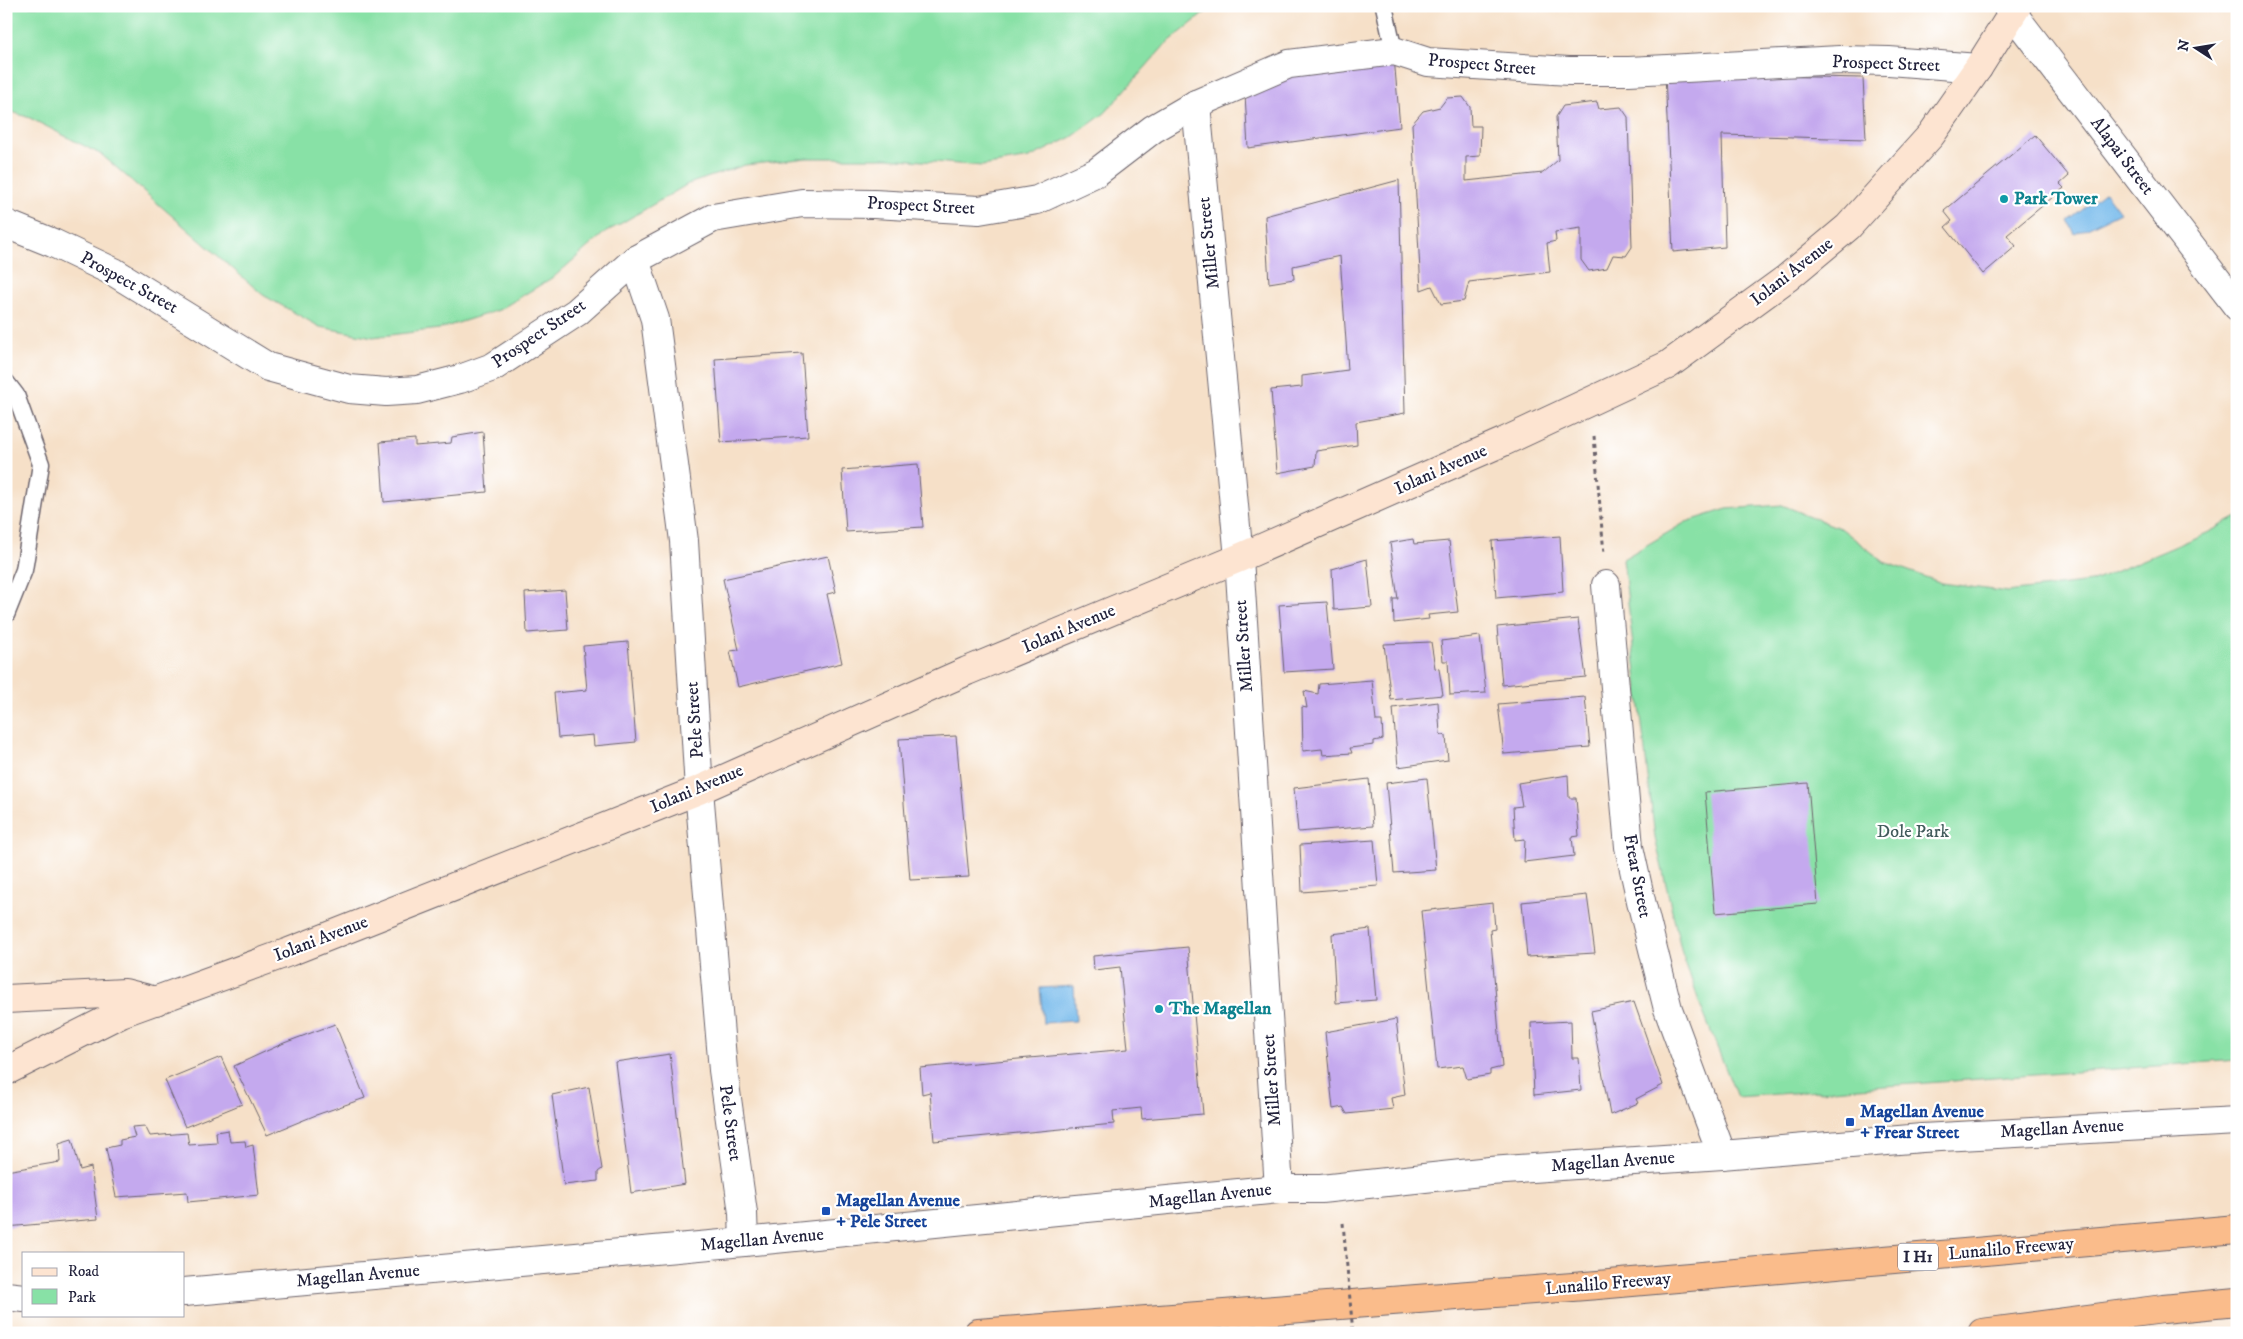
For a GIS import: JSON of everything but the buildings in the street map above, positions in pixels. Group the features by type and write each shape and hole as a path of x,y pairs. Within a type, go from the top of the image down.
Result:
{"highway":[{"name":"Lunalilo Freeway","path":"978,1333 1598,1285 2237,1229"},
{"path":"1982,1333 2164,1309 2237,1302"}],"main road":[{"name":"Iolani Avenue","path":"6,1071 121,1013 290,952 699,790 967,671 1239,558 1503,442 1668,365 1788,278 1848,227 1932,135 1978,68 2012,9"},
{"path":"6,999 125,993 156,1001"}],"street":[{"name":"Alapai Street","path":"2012,9 2237,306"},
{"name":"Prospect Street","path":"6,224 54,243 114,272 268,367 358,390 386,392 417,390 460,379 493,367 577,312 635,260 713,218 802,203 874,204 979,210 1037,200 1098,172 1153,129 1196,104 1289,64 1394,50 1428,62 1569,71 1629,71 1840,60 1889,61 1978,68"},
{"name":"Miller Street","path":"1196,104 1239,558 1280,1189"},
{"name":"Pele Street","path":"635,260 655,319 684,541 699,790 723,1070 743,1213 744,1242"},
{"name":"Frear Street","path":"1606,585 1629,847 1668,1009 1722,1155"},
{"name":"Magellan Avenue","path":"185,1292 744,1242 1280,1189 1320,1189 1490,1171 2023,1131 2237,1121"},
{"path":"6,1296 22,1298"}],"lane":[{"path":"1384,6 1394,50"},
{"path":"6,382 16,395 41,464 24,570 6,615"}],"path":[{"path":"1591,400 1606,585"},
{"path":"1343,1223 1354,1333"}],"green space":[{"path":"6,6 1213,6 1165,45 1105,113 1072,137 1029,158 982,166 887,158 807,158 745,165 688,184 603,234 555,276 499,310 439,329 373,337 320,327 263,295 102,155 30,118 6,110"},
{"name":"Dole Park","path":"1782,505 1842,529 1884,562 1942,583 2007,592 2091,582 2207,533 2237,517 2237,1060 1737,1097 1701,1007 1682,953 1655,838 1623,559 1686,522 1727,509"}],"water":[{"path":"2105,192 2120,212 2075,234 2068,221"},
{"path":"1074,986 1076,1021 1043,1023 1040,988"}],"place":[{"name":"Park Tower","path":"2004,199"},
{"name":"The Magellan","path":"1159,1009"},
{"name":"Magellan Avenue + Frear Street","path":"1850,1122"},
{"name":"Magellan Avenue + Pele Street","path":"826,1211"}]}
